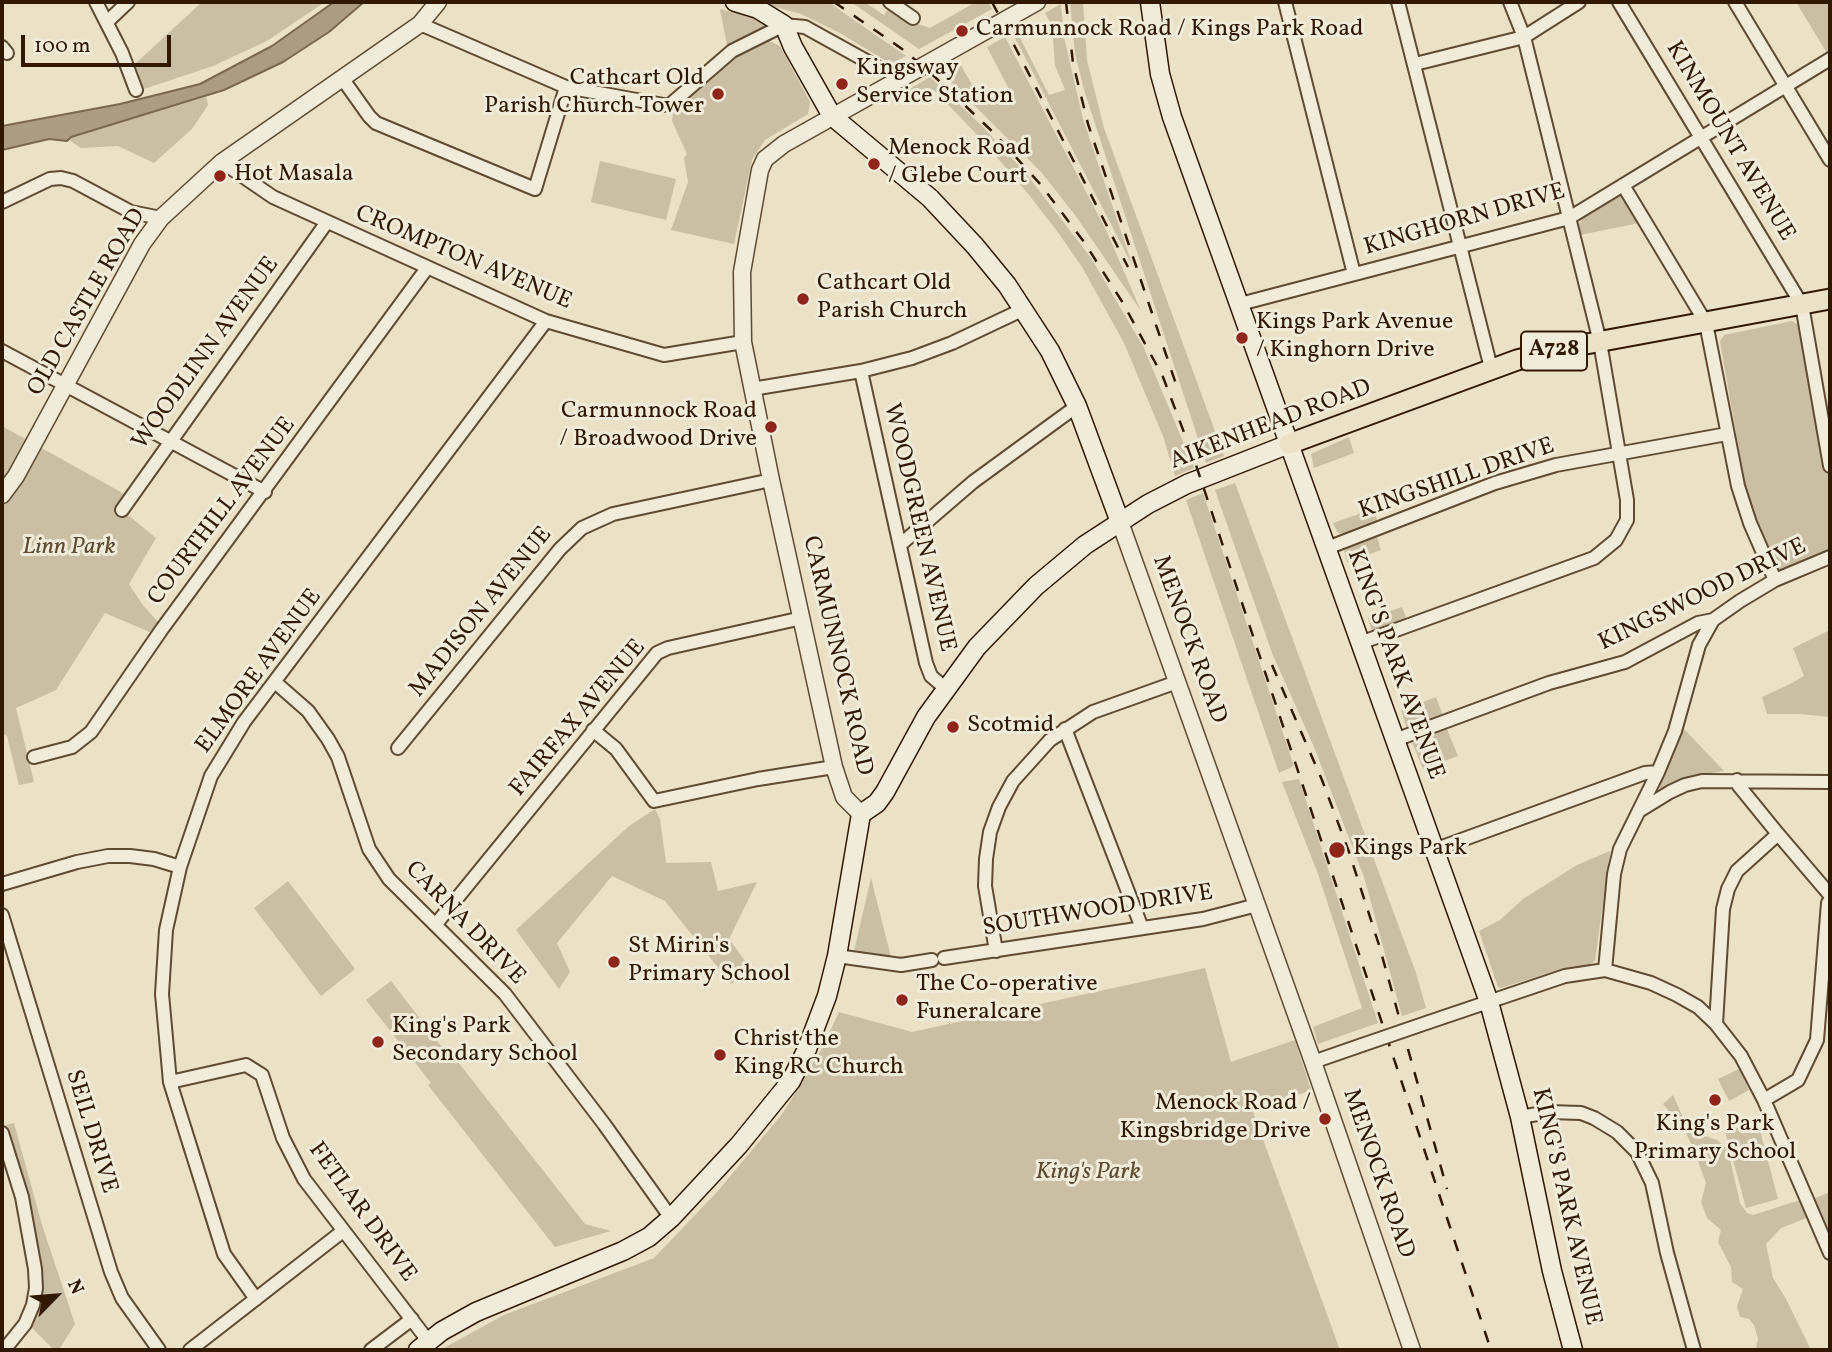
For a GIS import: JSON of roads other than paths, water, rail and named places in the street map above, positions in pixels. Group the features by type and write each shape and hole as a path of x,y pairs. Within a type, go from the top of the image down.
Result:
{"main road":[{"path":"735,2 758,9 784,25"},
{"name":"KING'S PARK AVENUE","path":"1150,2 1160,74 1172,117 1489,1002 1520,1116 1552,1271 1573,1350"},
{"name":"MENOCK ROAD","path":"784,25 793,47 832,116 930,198 991,264 1024,309 1077,407 1120,522"},
{"name":"AIKENHEAD ROAD","path":"861,814 877,803 886,792 926,717 945,688 977,647 1036,586 1085,545 1187,484 1491,368 1544,353 1830,299"},
{"path":"423,1346 442,1331 476,1312 623,1251 649,1237 671,1218 739,1145 791,1081 807,1049 827,996 837,956 861,814"}],"street":[{"path":"96,2 122,54 135,90"},
{"path":"107,22 128,2"},
{"name":"OLD CASTLE ROAD","path":"2,495 16,477 142,244 161,218 222,162 420,24 438,2"},
{"name":"CARMUNNOCK ROAD","path":"861,814 844,797 834,767 743,342 742,272 761,170 765,159 773,152 832,116 1037,2"},
{"path":"1284,2 1354,274"},
{"path":"1398,2 1491,368"},
{"path":"1360,643 1594,558 1616,540 1627,520 1627,500 1600,342 1524,37 1510,2"},
{"path":"1415,64 1524,37 1578,2"},
{"name":"KINMOUNT AVENUE","path":"1619,2 1802,305"},
{"path":"1735,2 1830,160"},
{"path":"898,3 913,18"},
{"path":"420,24 566,88 668,104 732,51 784,25 805,27 879,68"},
{"name":"KINGHORN DRIVE","path":"1240,304 1569,218 1830,59"},
{"path":"342,78 376,123 535,189 566,88"},
{"name":"CROMPTON AVENUE","path":"222,162 270,196 546,321 664,355 743,342"},
{"path":"2,202 50,179 61,178 73,181 131,212 161,218"},
{"path":"1623,185 1706,323 1743,504 1775,580"},
{"name":"WOODLINN AVENUE","path":"122,510 327,222"},
{"name":"COURTHILL AVENUE","path":"34,757 72,747 91,732 158,636 428,268"},
{"path":"1802,305 1825,400 1830,466"},
{"path":"752,389 861,371 912,358 1024,309"},
{"name":"ELMORE AVENUE","path":"256,1299 224,1254 170,1082 162,994 166,930 180,867 211,776 244,722 546,321"},
{"path":"2,351 265,492"},
{"name":"WOODGREEN AVENUE","path":"861,371 926,663 931,676 945,688"},
{"path":"901,544 973,482 1077,407"},
{"name":"KINGSHILL DRIVE","path":"1326,548 1495,484 1556,465 1727,434"},
{"name":"MADISON AVENUE","path":"398,748 560,549 582,528 612,514 771,480"},
{"name":"MENOCK ROAD","path":"1120,522 1313,1062 1412,1350"},
{"name":"KINGSWOOD DRIVE","path":"1395,740 1549,683 1625,662 1698,623 1713,620 1775,580 1830,556"},
{"name":"FAIRFAX AVENUE","path":"436,924 657,653 668,648 802,618"},
{"path":"1605,970 1620,849 1675,731 1699,645 1713,620"},
{"path":"996,951 985,886 986,859 990,832 1013,781 1050,740 1093,712 1177,682"},
{"name":"CARNA DRIVE","path":"276,683 308,711 328,739 338,757 369,849 379,866 505,994 604,1124 671,1218"},
{"path":"1065,729 1142,928"},
{"path":"593,730 617,749 654,801 758,779 834,767"},
{"path":"1434,850 1645,773 1658,772"},
{"path":"1737,780 1830,898 1817,1040 1798,1080 1765,1100"},
{"path":"1638,811 1685,785 1702,781 1830,782"},
{"path":"1716,1024 1723,909 1728,889 1737,871 1777,834"},
{"path":"2,884 77,862 108,856 142,858 180,867"},
{"name":"SOUTHWOOD DRIVE","path":"837,956 901,965 1203,919 1257,905"},
{"name":"SEIL DRIVE","path":"2,915 111,1272 122,1298 159,1350"},
{"path":"1313,1062 1565,976 1605,970 1668,990 1698,1007 1716,1024 1741,1056 1765,1100 1830,1253"},
{"name":"FETLAR DRIVE","path":"170,1082 246,1065 262,1074 283,1138 304,1179 412,1319 423,1346"},
{"path":"1520,1116 1549,1112 1581,1113 1617,1132 1637,1152 1652,1183 1667,1253 1694,1350"},
{"path":"2,1133 22,1197 36,1288 25,1324 4,1350"},
{"path":"190,1350 343,1231"},
{"path":"371,1350 412,1319"}],"railway":[{"path":"834,2 905,51 936,78 995,134 1041,185 1084,242 1123,303 1163,377 1193,456 1491,1350"},
{"path":"992,2 1128,267"},
{"path":"1066,2 1073,63 1088,124 1177,387"},
{"path":"1272,665 1322,780 1349,852 1379,945 1447,1189"}],"place":[{"name":"Carmunnock Road / Kings Park Road","path":"962,31"},
{"name":"Kingsway Service Station","path":"842,84"},
{"name":"Cathcart Old Parish Church Tower","path":"718,94"},
{"name":"Menock Road / Glebe Court","path":"874,164"},
{"name":"Hot Masala","path":"220,176"},
{"name":"Cathcart Old Parish Church","path":"803,299"},
{"name":"Kings Park Avenue / Kinghorn Drive","path":"1242,338"},
{"name":"Carmunnock Road / Broadwood Drive","path":"771,427"},
{"name":"Scotmid","path":"953,727"},
{"name":"Kings Park","path":"1337,850"},
{"name":"St Mirin's Primary School","path":"614,962"},
{"name":"The Co-operative Funeralcare","path":"902,1000"},
{"name":"King's Park Secondary School","path":"378,1042"},
{"name":"Christ the King RC Church","path":"720,1055"},
{"name":"King's Park Primary School","path":"1715,1100"},
{"name":"Menock Road / Kingsbridge Drive","path":"1325,1119"}],"park label":[{"name":"Linn Park","path":"69,549"},
{"name":"King's Park","path":"1088,1174"}]}
